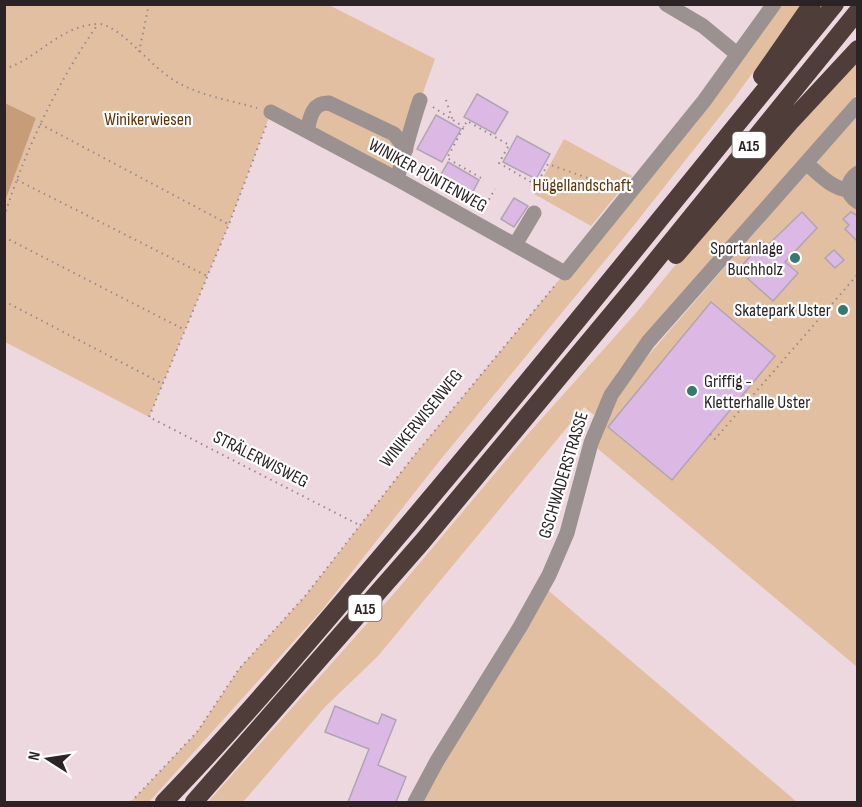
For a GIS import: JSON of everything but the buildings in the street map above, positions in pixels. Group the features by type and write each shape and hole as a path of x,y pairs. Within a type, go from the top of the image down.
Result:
{"highway":[{"path":"680,193 699,159 762,77 812,4"},
{"name":"A15","path":"164,802 292,662 401,533 536,372 835,4"},
{"name":"A15","path":"195,802 422,542 640,280 858,11"},
{"path":"640,280 662,271 792,120 858,50"}],"street":[{"path":"666,4 703,26 737,54"},
{"path":"565,273 704,101 774,4"},
{"path":"397,179 420,100"},
{"path":"308,131 315,108 323,103 329,103 394,134 406,149"},
{"name":"GSCHWADERSTRASSE","path":"415,802 437,761 520,627 549,575 567,533 591,443 611,395 648,342 858,104"},
{"name":"WINIKER PÜNTENWEG","path":"271,112 565,273"},
{"path":"806,163 829,183 853,196"},
{"path":"853,196 850,179 858,173"},
{"path":"515,245 534,213"}],"path":[{"path":"139,52 149,4"},
{"path":"4,217 40,124 74,61 98,24"},
{"path":"4,69 27,59 76,28 98,24 110,27 165,74 187,87 271,112 229,224 162,384 4,301"},
{"path":"420,100 464,127"},
{"path":"446,100 453,121"},
{"path":"481,178 447,158 467,121 509,145 499,163 536,185 548,164 599,182 624,202"},
{"path":"40,124 229,224"},
{"path":"17,180 208,276"},
{"path":"476,223 495,189"},
{"path":"4,237 185,330"},
{"name":"WINIKERWISENWEG","path":"131,802 208,719 239,669 306,595 413,457 565,273"},
{"path":"710,434 715,439 858,274"},
{"name":"STRÄLERWISWEG","path":"162,384 149,417 361,526"},
{"path":"4,800 8,802"}],"green space":[{"name":"Winikerwiesen","path":"5,5 329,5 435,59 408,135 397,179 271,112 229,224 149,417 5,342 4,201 36,118 5,103"},
{"path":"774,5 802,5 733,100 631,229 441,459 322,610 149,802 131,802 197,732 239,669 306,595 413,457 565,273"},
{"path":"857,59 857,94 644,339 618,371 594,415 584,407 378,656 325,707 243,802 208,802 397,590 528,434 636,313 714,218"},
{"path":"857,114 857,667 591,443 633,373"},
{"name":"Hügellandschaft","path":"564,139 632,176 591,226 534,194"},
{"path":"543,586 797,802 415,802"}],"shaded area":[{"path":"5,103 36,118 5,201"}],"place":[{"name":"Sportanlage Buchholz","path":"795,258"},
{"name":"Skatepark Uster","path":"843,310"},
{"name":"Griffig - Kletterhalle Uster","path":"692,391"}]}
